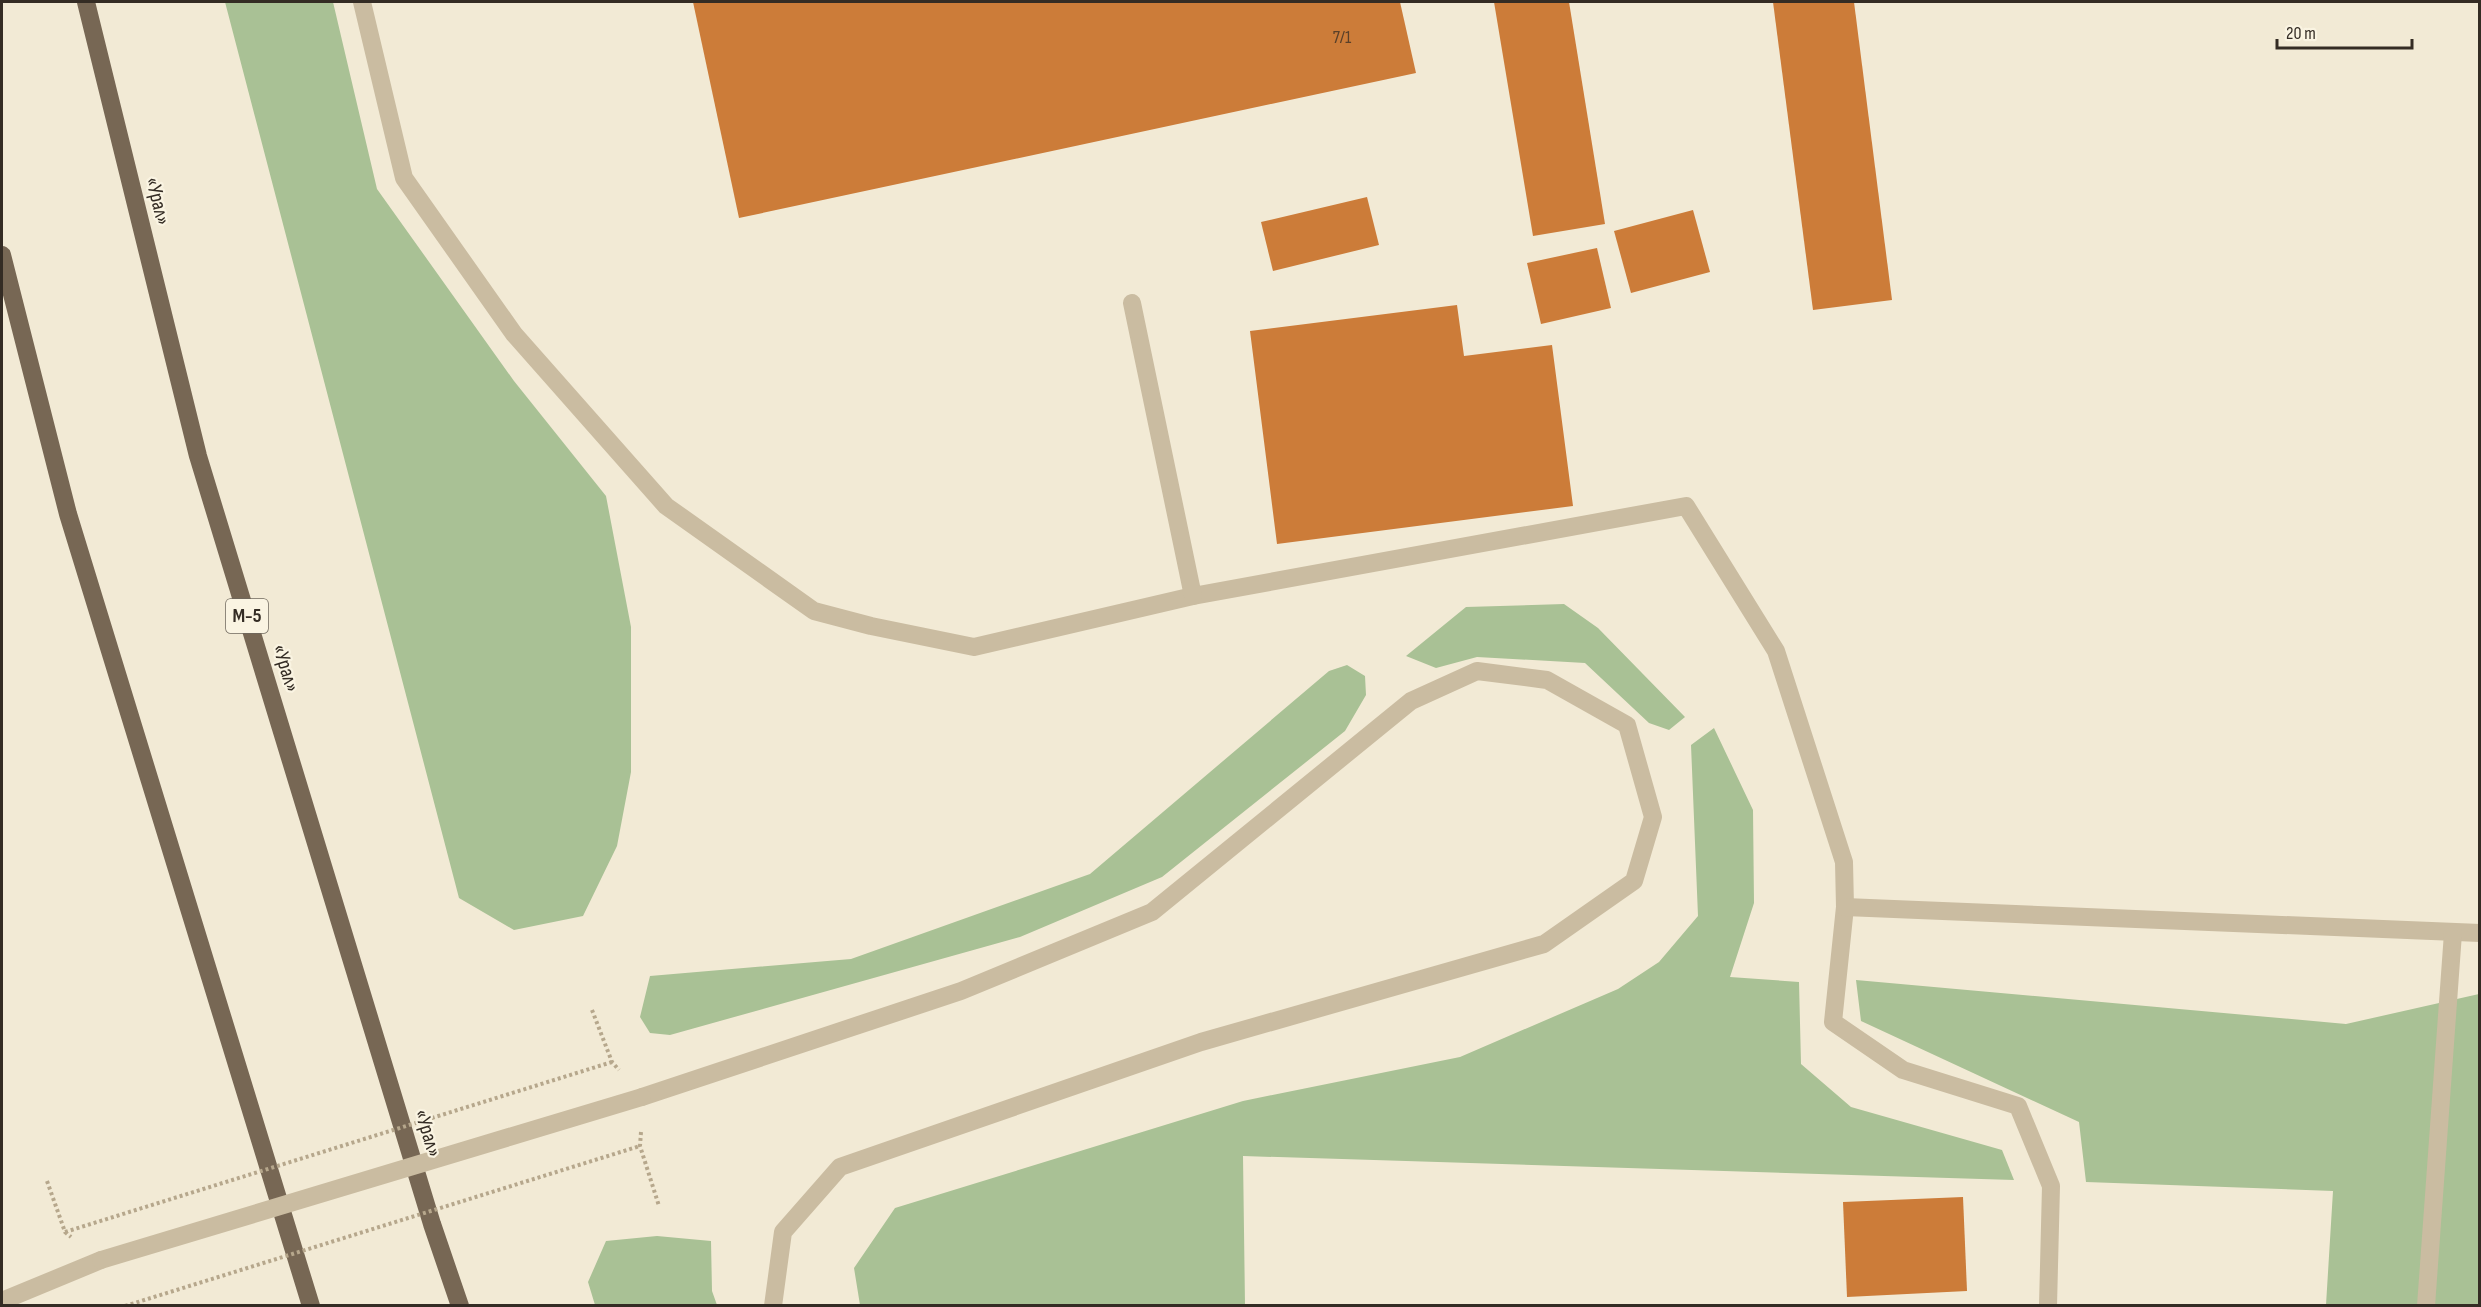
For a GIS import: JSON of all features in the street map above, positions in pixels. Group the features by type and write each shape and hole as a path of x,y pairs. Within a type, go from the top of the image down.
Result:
{"main road":[{"name":"«Урал»","path":"86,2 198,456 432,1224 460,1305"},
{"path":"2,255 68,514 311,1305"}],"lane":[{"path":"362,2 404,178 514,334 666,506 814,611 871,626 974,647 1193,596 1686,506 1776,651 1844,862 1845,907 1833,1022 1903,1070 2018,1106 2051,1186 2048,1305"},
{"path":"1132,303 1193,596"},
{"path":"2,1301 101,1260 642,1097 961,991 1152,912 1411,701 1477,671 1547,680 1627,725 1653,817 1634,881 1544,944 1201,1042 840,1167 783,1232 773,1305"},
{"path":"1845,907 2480,933"},
{"path":"2426,1305 2453,933"}],"path":[{"path":"47,1181 65,1232 612,1062 592,1010"},
{"path":"125,1305 640,1146 659,1206"}],"green space":[{"path":"225,2 333,2 377,189 514,381 606,496 631,627 631,772 617,846 583,916 514,930 459,898"},
{"path":"1564,604 1598,628 1685,717 1669,730 1649,723 1585,663 1477,657 1436,668 1406,656 1466,607"},
{"path":"1347,665 1365,676 1366,695 1345,731 1162,877 1020,937 670,1035 650,1033 640,1017 650,976 851,959 1090,874 1329,671"},
{"path":"1714,728 1753,810 1754,903 1730,977 1799,982 1801,1064 1851,1107 2002,1150 2014,1180 1243,1156 1245,1305 860,1305 854,1268 895,1208 1243,1101 1460,1057 1618,989 1659,962 1698,916 1691,745"},
{"path":"1856,980 2346,1024 2479,994 2479,1305 2326,1305 2333,1191 2086,1182 2079,1122 1861,1021"},
{"path":"657,1236 711,1241 712,1291 717,1305 595,1305 588,1282 606,1241"}],"building":[{"path":"693,2 1400,2 1416,73 739,218"},
{"path":"1494,2 1569,2 1605,224 1533,236"},
{"path":"1773,2 1854,2 1892,300 1813,310"},
{"path":"1367,197 1379,245 1273,271 1261,222"},
{"path":"1693,210 1710,272 1631,293 1614,231"},
{"path":"1597,248 1611,308 1541,324 1527,263"},
{"path":"1457,305 1464,356 1552,345 1573,506 1277,544 1250,331"},
{"path":"1963,1197 1967,1291 1847,1297 1843,1202"}]}
